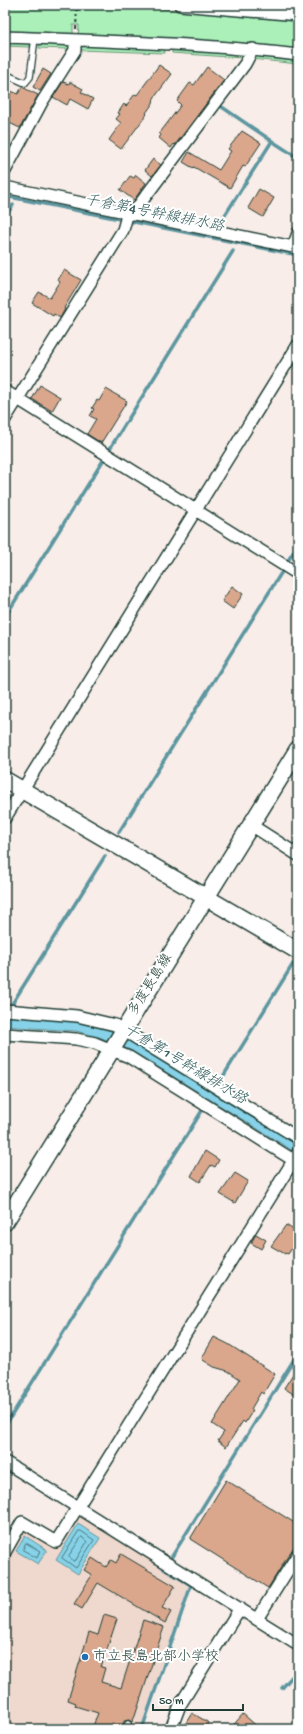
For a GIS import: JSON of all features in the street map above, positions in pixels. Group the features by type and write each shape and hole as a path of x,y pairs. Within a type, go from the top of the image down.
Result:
{"main road":[{"name":"多度長島線","path":"5,1222 298,749"},
{"path":"5,780 298,950"}],"street":[{"path":"180,5 298,15"},
{"path":"5,37 170,44 298,55"},
{"path":"5,170 42,102 75,50 75,40"},
{"path":"5,419 123,230 129,214 245,64 253,50"},
{"path":"5,187 295,248 298,233"},
{"path":"5,818 298,345"},
{"path":"5,390 298,574"},
{"path":"251,826 298,855"},
{"path":"5,1010 77,1016 115,1026 298,1138"},
{"path":"5,1034 76,1039 112,1048 296,1158 56,1542 22,1522 5,1552"},
{"path":"5,1462 298,1645"},
{"path":"257,1619 298,1554"},
{"path":"172,1729 180,1704 240,1608"}],"lane":[{"path":"5,74 25,84 30,77 35,38"}],"path":[{"path":"76,25 77,5"}],"shaded area":[{"name":"市立長島北部小学校","path":"77,1516 82,1516 164,1565 162,1569 189,1585 140,1729 5,1729 5,1559 21,1530 27,1528 58,1548"}],"green space":[{"path":"5,5 74,5 74,10 80,10 80,5 125,6 298,20 298,52 78,36 79,25 73,25 73,35 5,33"},
{"path":"5,40 30,43 30,47 5,46"},
{"path":"41,41 65,41 69,45 69,49 39,48"},
{"path":"84,42 164,46 165,53 79,50"},
{"path":"172,46 240,52 243,58 172,53"},
{"path":"256,55 298,59 298,64 252,59"}],"water":[{"path":"5,1015 50,1018 79,1022 121,1035 298,1143 298,1154 132,1051 99,1037 76,1031 5,1026"},
{"path":"78,1524 100,1538 78,1574 56,1560"},
{"path":"25,1536 47,1550 38,1564 16,1551"}],"building":[{"path":"159,65 172,74 154,98 153,103 146,113 147,114 121,149 109,140 121,123 116,119 120,114 118,113 124,104 126,106 135,94 137,95"},
{"path":"207,67 224,80 175,145 174,144 171,148 159,138 161,135 159,134 181,105 177,101 190,83 194,85"},
{"path":"43,69 51,74 40,91 33,87"},
{"path":"63,82 69,84 70,82 83,89 81,92 93,99 88,109 70,99 67,105 53,97"},
{"path":"22,87 38,95 20,128 5,121 5,105 11,91 18,94"},
{"path":"242,131 261,143 245,167 243,166 230,188 183,162 189,152 219,170 231,151 228,149"},
{"path":"153,159 161,165 152,176 145,170"},
{"path":"136,175 146,183 134,200 120,190 130,176 134,178"},
{"path":"259,189 274,198 263,217 248,208"},
{"path":"64,270 81,280 64,308 65,309 60,318 54,314 53,316 32,303 39,292 50,298 60,282 58,280"},
{"path":"40,385 60,397 52,411 32,399"},
{"path":"106,389 127,401 101,443 87,434 96,419 90,416 94,409 92,408 97,400 99,401"},
{"path":"232,586 243,594 233,609 222,601"},
{"path":"205,1151 219,1160 215,1167 211,1165 200,1182 191,1176"},
{"path":"235,1173 248,1181 235,1203 220,1194"},
{"path":"286,1225 298,1233 298,1239 288,1254 285,1254 271,1246"},
{"path":"256,1234 266,1240 261,1249 251,1243"},
{"path":"214,1337 228,1344 275,1374 263,1394 261,1392 245,1423 243,1421 226,1447 218,1441 224,1432 212,1424 240,1379 228,1371 214,1367 203,1360 202,1358"},
{"path":"298,1366 298,1397 284,1388"},
{"path":"226,1480 298,1525 298,1540 268,1588 190,1539"},
{"path":"121,1554 175,1586 162,1608 171,1612 165,1623 98,1583 82,1609 74,1604 92,1575 84,1570 92,1558 106,1567 111,1560 116,1563"},
{"path":"104,1615 117,1619 101,1667 105,1668 101,1682 121,1688 143,1620 164,1627 135,1716 132,1722 129,1720 124,1721 122,1729 92,1729 98,1713 75,1706 76,1703 68,1700 89,1632 98,1635"},
{"path":"192,1713 209,1723 206,1729 190,1729 184,1726"},
{"path":"243,1714 260,1729 230,1729"}],"waterway":[{"path":"220,223 272,141 222,107"},
{"path":"272,141 298,158"},
{"name":"千倉第4号幹線排水路","path":"5,196 298,255"},
{"path":"5,217 13,205"},
{"path":"109,450 233,251"},
{"path":"5,617 104,459"},
{"path":"287,562 298,545"},
{"path":"119,832 283,570"},
{"path":"12,1004 105,856"},
{"name":"千倉第1号幹線排水路","path":"219,1083 293,964"},
{"path":"5,1426 203,1109"},
{"path":"171,1558 298,1353"},
{"path":"142,1729 191,1585 164,1569"},
{"path":"282,1688 298,1670"}],"place":[{"name":"市立長島北部小学校","path":"85,1657"}]}
